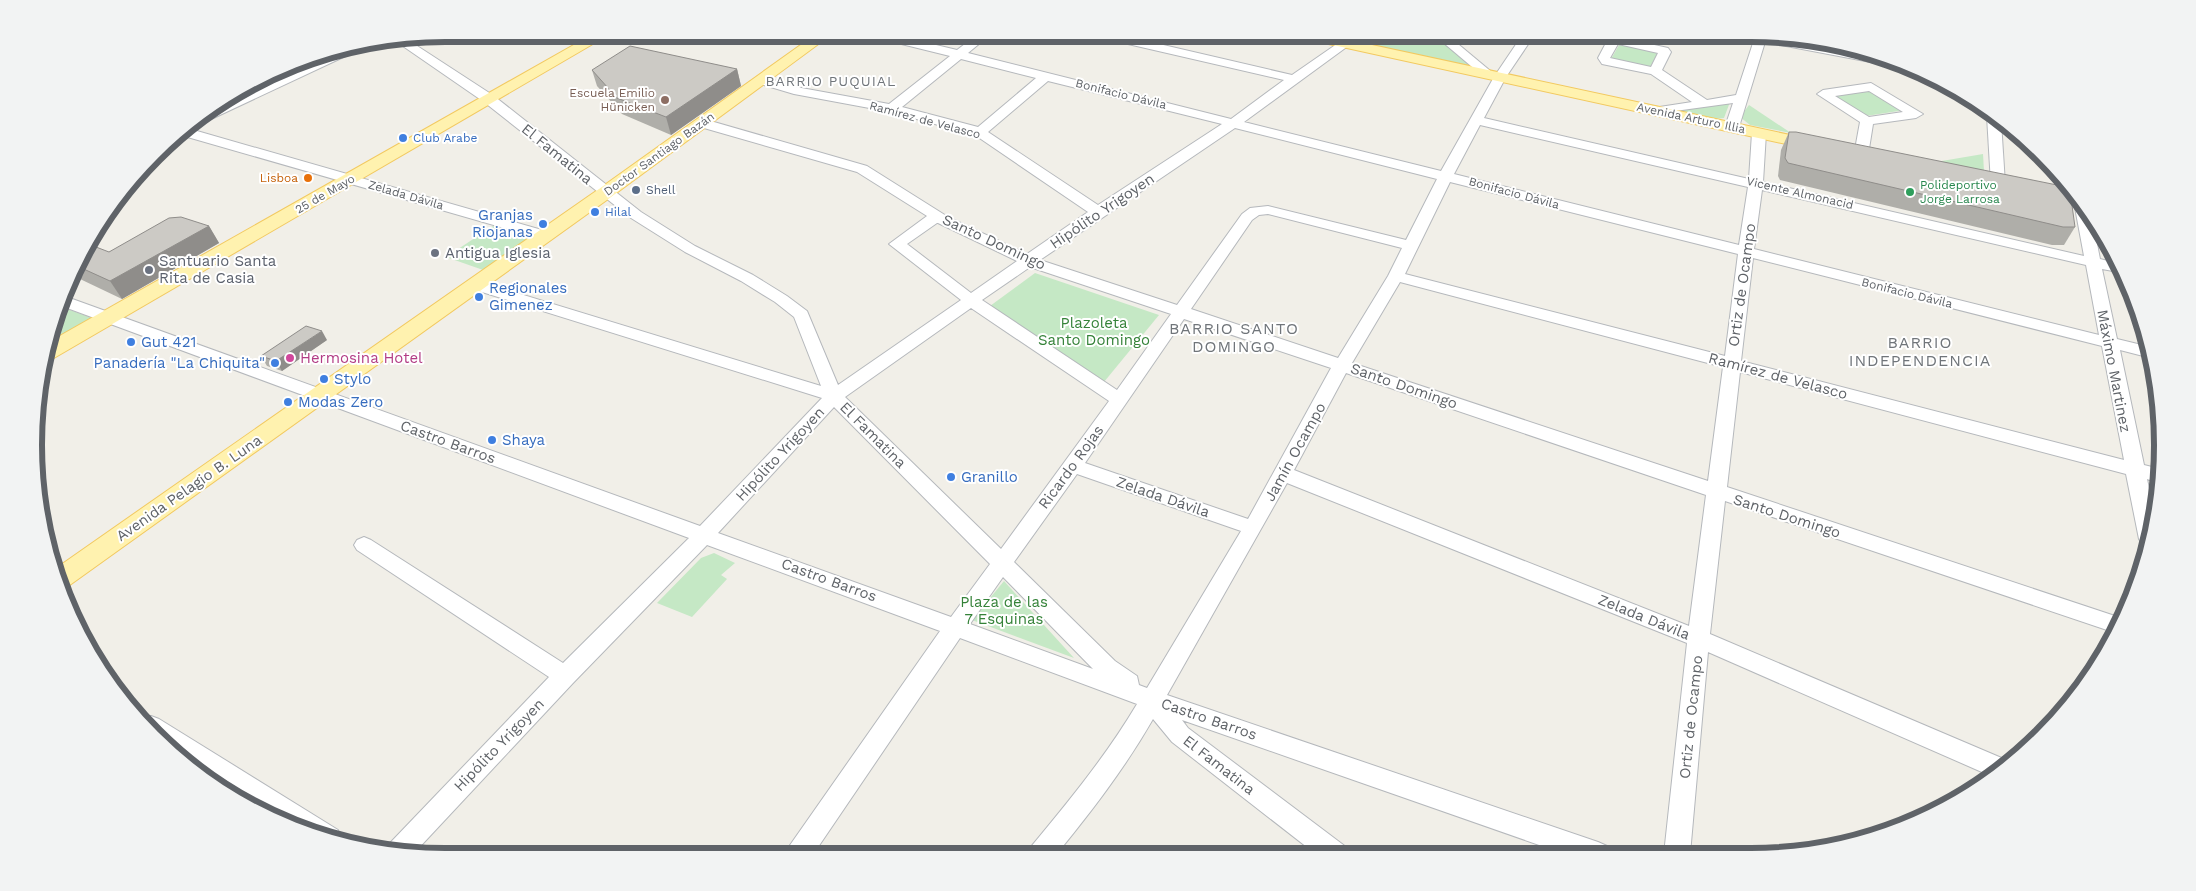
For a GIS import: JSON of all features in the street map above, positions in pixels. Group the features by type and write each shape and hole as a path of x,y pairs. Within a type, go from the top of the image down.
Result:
{"main road":[{"name":"25 de Mayo","path":"54,348 590,42"},
{"name":"Doctor Santiago Bazán","path":"320,396 544,235 606,193 814,42"},
{"name":"Avenida Arturo Illia","path":"1339,42 1881,160"},
{"path":"1978,180 2069,199"},
{"name":"Avenida Pelagio B. Luna","path":"64,576 320,396"}],"street":[{"name":"Bonifacio Dávila","path":"911,42 2142,351"},
{"path":"892,108 975,42"},
{"path":"1137,42 1294,78"},
{"path":"1449,42 1494,76"},
{"name":"Jamín Ocampo","path":"1046,848 1088,797 1124,747 1150,699 1284,474 1342,365 1396,276 1446,175 1477,120 1494,76 1522,42"},
{"path":"1608,42 1604,58 1606,60 1655,71 1703,103"},
{"path":"1629,42 1664,51 1655,71"},
{"path":"1732,127 1759,42"},
{"name":"Hipólito Yrigoyen","path":"404,846 565,676 705,534 834,396 1098,212 1235,122 1344,43"},
{"name":"El Famatina","path":"407,44 489,99 606,193 643,220 690,248 748,278 781,299 801,315 834,396 1002,561 1107,668 1150,699 1180,735 1328,848"},
{"path":"1785,44 1872,73 1916,114 1867,121 1823,94 1872,73 1890,68"},
{"path":"223,109 324,62"},
{"path":"980,132 1046,76"},
{"name":"Ramírez de Velasco","path":"761,80 794,90 892,108 980,132 1098,212"},
{"path":"1658,111 1742,98"},
{"name":"Vicente Almonacid","path":"1477,120 2111,266"},
{"path":"1861,155 1867,121"},
{"name":"Santo Domingo","path":"702,123 862,169 937,216 1029,261 1718,493 2113,623"},
{"path":"1995,125 1998,184"},
{"name":"Ortiz de Ocampo","path":"1678,848 1732,365 1756,183 1760,133"},
{"name":"Zelada Dávila","path":"191,134 544,235"},
{"name":"Ricardo Rojas","path":"803,848 956,626 1002,561 1074,466 1247,217 1255,211 1268,210 1411,246"},
{"path":"937,216 897,244 972,301 1119,400"},
{"name":"Máximo Martinez","path":"2086,222 2108,343 2146,523"},
{"name":"Ramírez de Velasco","path":"1396,276 2153,474"},
{"path":"475,285 834,396"},
{"name":"Castro Barros","path":"69,302 320,396 956,626 1150,699 1581,848"},
{"name":"Zelada Dávila","path":"1074,466 1253,528"},
{"name":"Zelada Dávila","path":"1284,474 1700,639 1995,766"},
{"path":"364,544 565,676"},
{"path":"168,737 306,823"}],"green space":[{"path":"1359,42 1442,42 1471,66"},
{"path":"1619,45 1658,52 1650,67 1611,59"},
{"path":"1872,90 1905,110 1866,116 1834,96"},
{"path":"1730,102 1724,118 1715,119 1677,111"},
{"path":"1749,105 1791,133 1750,125 1740,117"},
{"path":"1983,154 1984,171 1930,163"},
{"path":"493,226 531,238 486,271 446,257"},
{"name":"Plazoleta Santo Domingo","path":"1035,273 1159,315 1104,382 990,306"},
{"path":"67,309 95,319 56,341"},
{"path":"714,553 735,563 721,575 727,579 692,617 657,603 701,558"},
{"name":"Plaza de las 7 Esquinas","path":"1004,581 1074,658 972,620"}],"building":[{"name":"Escuela Emilio Hünicken","path":"630,46 737,69 666,117 617,98 592,70"},
{"path":"1789,132 1796,132 2057,185 2072,202 2075,227 2063,227 1788,163 1785,158"},
{"path":"181,217 209,226 110,281 83,269 94,248 96,247 109,252 169,218"},
{"path":"306,326 322,331 276,361 261,356"}],"place":[{"name":"Escuela Emilio Hünicken","path":"665,100"},
{"name":"Club Arabe","path":"403,138"},
{"name":"Lisboa","path":"308,178"},
{"name":"Shell","path":"636,190"},
{"name":"Polideportivo Jorge Larrosa","path":"1910,192"},
{"name":"Hilal","path":"595,212"},
{"name":"Granjas Riojanas","path":"543,224"},
{"name":"Antigua Iglesia","path":"435,253"},
{"name":"Santuario Santa Rita de Casia","path":"149,270"},
{"name":"Regionales Gimenez","path":"479,297"},
{"name":"Gut 421","path":"131,342"},
{"name":"Hermosina Hotel","path":"290,358"},
{"name":"Panadería \"La Chiquita\"","path":"275,363"},
{"name":"Stylo","path":"324,379"},
{"name":"Modas Zero","path":"288,402"},
{"name":"Shaya","path":"492,440"},
{"name":"Granillo","path":"951,477"}],"district":[{"name":"BARRIO PUQUIAL","path":"831,81"},
{"name":"BARRIO SANTO DOMINGO","path":"1234,337"},
{"name":"BARRIO INDEPENDENCIA","path":"1920,351"}]}
